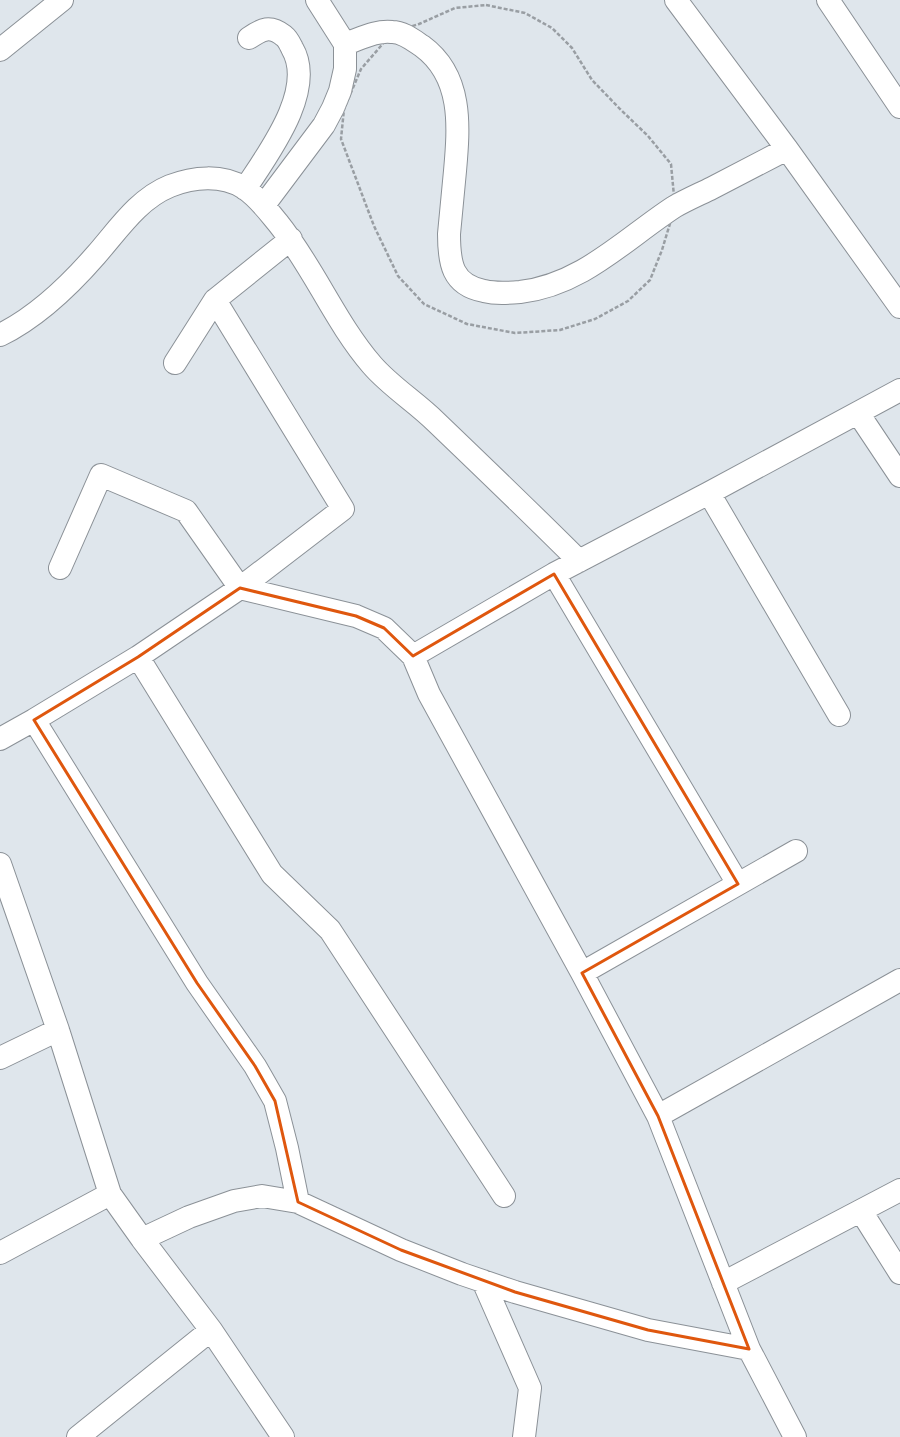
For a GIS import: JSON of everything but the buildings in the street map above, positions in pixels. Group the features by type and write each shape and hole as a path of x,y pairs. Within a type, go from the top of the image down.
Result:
{"street":[{"path":"0,50 62,0"},
{"path":"264,206 324,125 340,91 345,69 345,44 317,0"},
{"path":"676,0 788,149 900,307"},
{"path":"828,0 900,107"},
{"path":"245,189 281,132 292,108 299,78 299,63 294,51 286,38 277,30 268,29 259,31 249,38"},
{"path":"345,44 378,32 393,32 411,38 427,50 441,64 450,82 456,106 458,132 449,234 449,250 452,266 460,281 474,289 494,293 512,293 533,291 557,284 601,260 675,207 788,149"},
{"path":"0,336 32,316 59,294 94,257 127,218 146,200 168,187 198,179 214,179 231,182 245,189 264,206 291,239 342,323 372,365 389,384 434,420 579,561"},
{"path":"174,363 215,300 291,239"},
{"path":"0,739 138,657 240,588 342,509 215,300"},
{"path":"412,656 554,574 709,493 900,390"},
{"path":"858,413 900,476"},
{"path":"60,568 101,475 186,512 240,588 356,616 384,628 412,656 429,694 582,973 658,1116 749,1349 795,1437"},
{"path":"709,493 839,715"},
{"path":"554,574 738,884"},
{"path":"138,657 272,874 330,930 504,1196"},
{"path":"34,720 196,982 255,1066 275,1101 287,1148 298,1202"},
{"path":"582,973 796,851"},
{"path":"0,864 58,1030 110,1194 211,1330 283,1437"},
{"path":"658,1116 900,980"},
{"path":"0,1058 58,1030"},
{"path":"723,1283 900,1190"},
{"path":"0,1252 110,1194"},
{"path":"142,1239 189,1217 234,1201 262,1196 298,1202 401,1250 462,1274 515,1292 648,1330 749,1349"},
{"path":"861,1211 900,1272"},
{"path":"483,1281 530,1388 524,1437"},
{"path":"78,1437 211,1330"}],"path":[{"path":"486,5 525,13 552,28 572,48 592,80 620,110 648,136 671,164 675,207 662,250 650,280 628,302 595,319 560,330 515,333 468,324 424,304 398,276 374,226 341,139 344,110 361,69 393,32 418,24 455,8 486,5"}],"highlighted area":[{"path":"554,574 738,884 582,973 658,1116 749,1349 648,1330 515,1292 401,1250 298,1202 275,1101 255,1066 197,983 34,720 138,657 240,588 356,616 384,628 413,656"}]}
